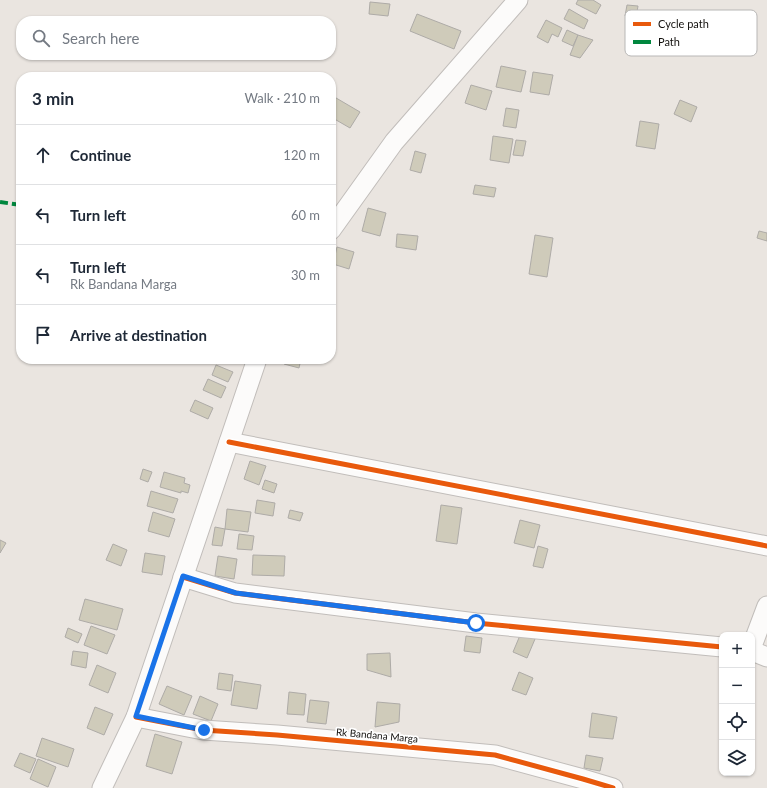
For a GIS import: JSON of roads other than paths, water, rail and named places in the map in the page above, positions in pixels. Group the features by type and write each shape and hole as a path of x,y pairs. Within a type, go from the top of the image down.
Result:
{"street":[{"path":"336,223 394,142 518,0"},
{"path":"102,788 136,716 255,364"},
{"path":"229,442 767,546"},
{"path":"183,576 236,593 476,623 719,648"},
{"path":"755,638 767,606"},
{"path":"755,652 767,657"},
{"name":"Rk Bandana Marga","path":"136,716 204,730 277,735 495,755 613,788"}]}
